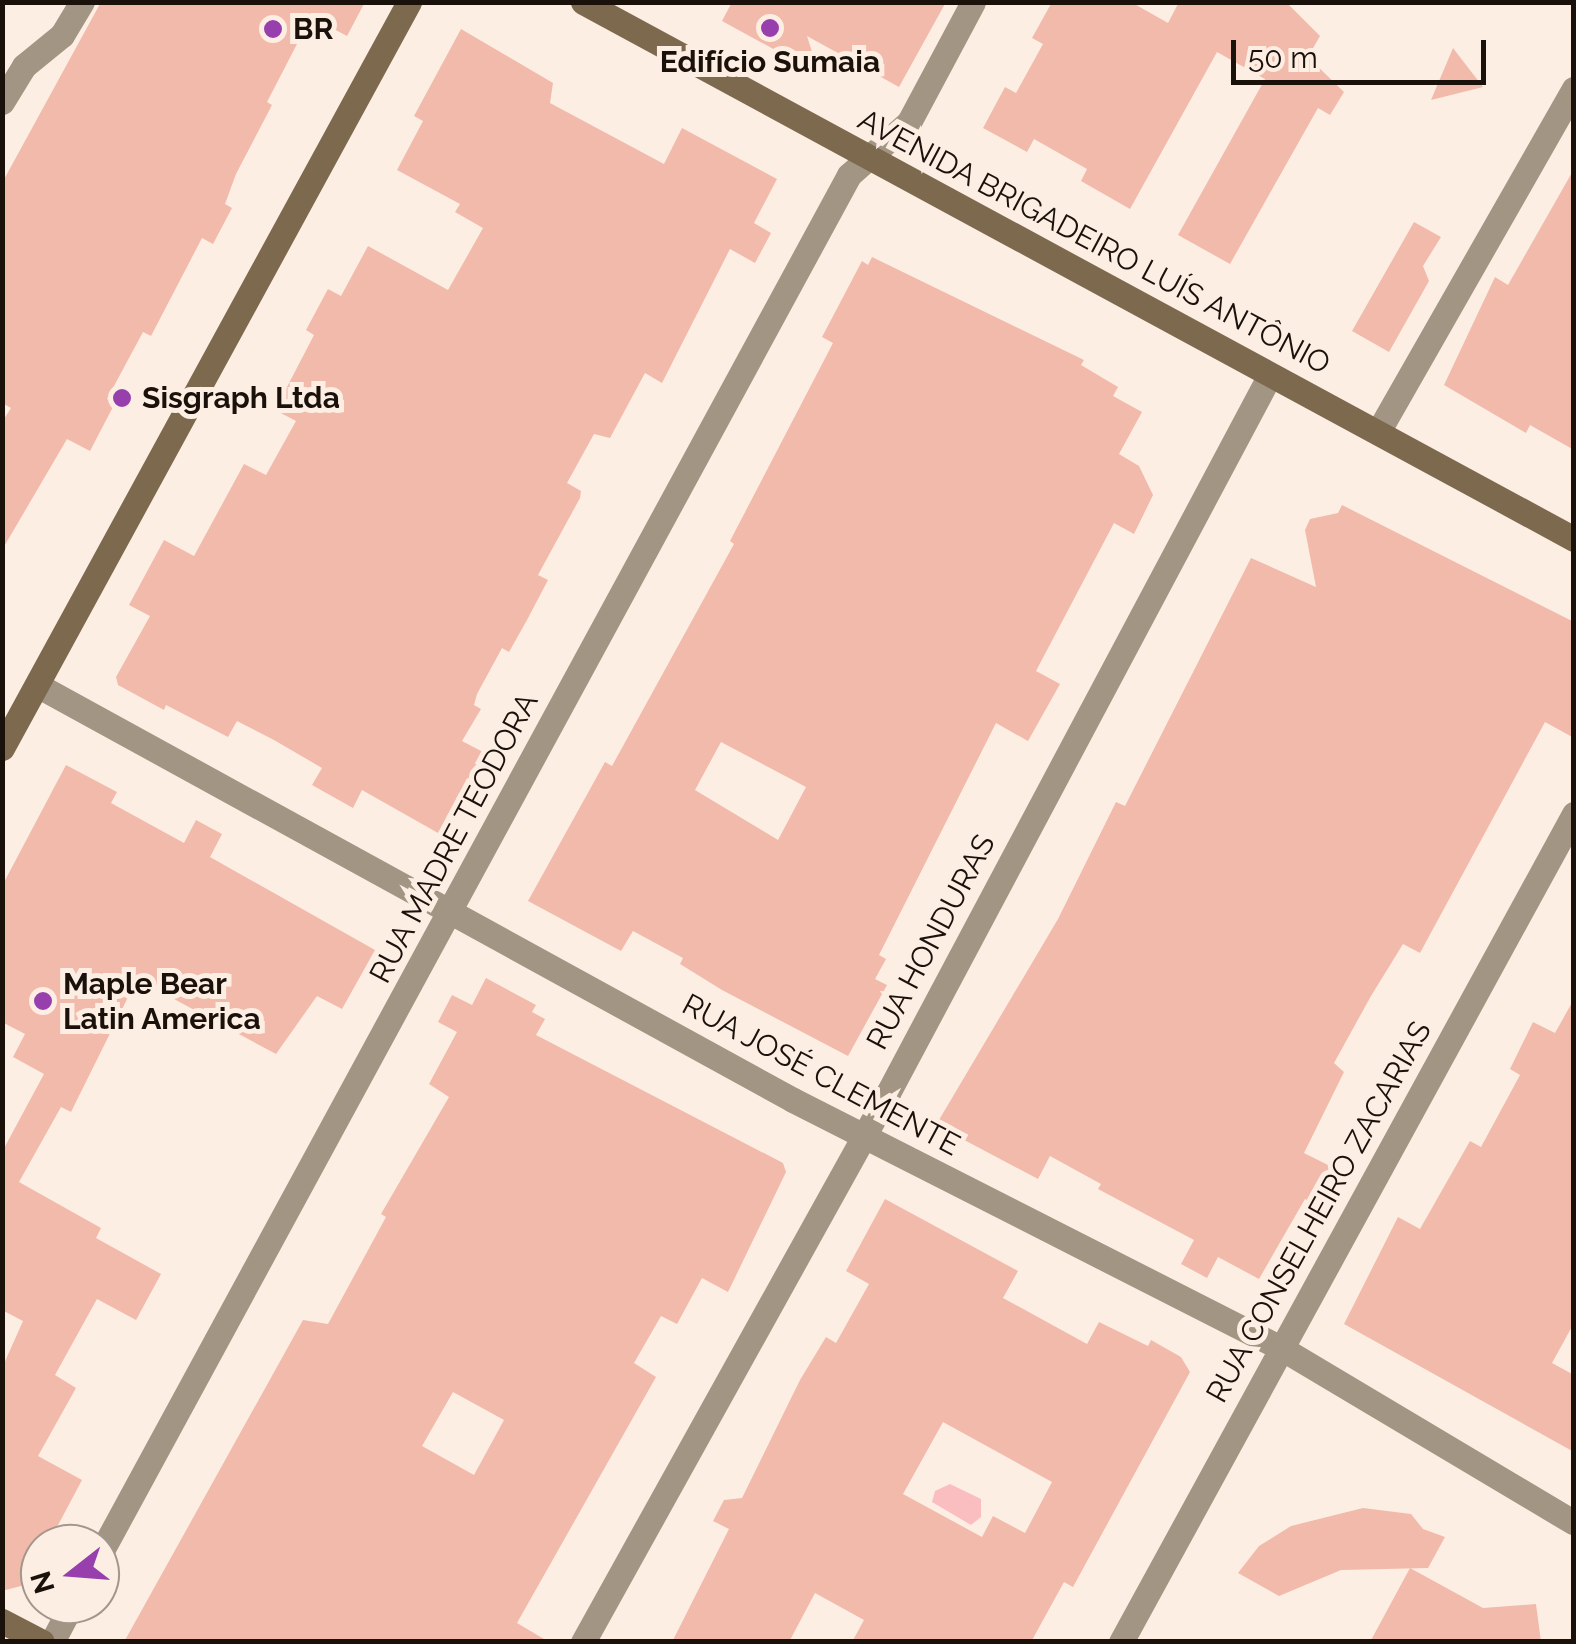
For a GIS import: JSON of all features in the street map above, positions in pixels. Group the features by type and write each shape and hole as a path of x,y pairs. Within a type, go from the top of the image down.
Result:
{"main road":[{"path":"2,748 408,2"},
{"name":"AVENIDA BRIGADEIRO LUÍS ANTÔNIO","path":"583,2 1574,538"},
{"path":"2,1620 42,1642"}],"street":[{"path":"2,102 24,66 62,34 82,2"},
{"name":"RUA MADRE TEODORA","path":"116,1524 452,912 848,176 908,122 972,2"},
{"path":"1378,432 1574,89"},
{"name":"RUA HONDURAS","path":"584,1642 865,1133 1270,375"},
{"name":"RUA JOSÉ CLEMENTE","path":"37,686 865,1133 1281,1348 1574,1522"},
{"name":"RUA CONSELHEIRO ZACARIAS","path":"1121,1642 1574,814"}],"shaded area":[{"path":"950,1484 981,1499 981,1517 971,1525 932,1502 935,1491"}],"building":[{"path":"101,2 365,2 347,36 311,17 267,102 272,105 236,174 225,204 232,208 213,244 202,238 151,336 143,332 107,399 115,403 90,451 67,439 2,550 2,422 11,408 2,403 2,183"},
{"path":"732,2 946,2 899,87 807,36 819,74 722,21"},
{"path":"1052,2 1131,2 1168,23 1179,2 1286,2 1320,36 1308,57 1344,92 1330,115 1318,108 1230,264 1178,235 1265,79 1217,52 1130,209 1081,181 1087,169 1034,139 1027,152 983,128 1005,87 1016,93 1043,44 1032,38"},
{"path":"461,29 553,83 550,103 664,164 682,128 777,179 754,223 771,233 755,263 730,249 662,383 645,373 610,438 594,434 567,483 581,491 580,498 538,575 548,580 527,620 509,652 502,648 477,694 474,705 481,709 462,741 483,752 438,833 362,790 353,808 312,785 322,768 274,740 237,721 228,737 166,705 164,710 118,685 116,677 150,616 129,605 164,540 194,556 244,464 266,475 296,421 275,410 314,335 306,330 328,289 341,296 368,246 448,290 483,228 455,212 460,204 397,170 423,121 414,116"},
{"path":"1453,48 1483,87 1431,100"},
{"path":"1574,169 1574,450 1530,425 1526,433 1444,385 1495,277 1508,285"},
{"path":"1414,222 1441,237 1423,266 1429,281 1389,352 1352,331"},
{"path":"872,257 1084,360 1081,365 1118,387 1113,396 1142,412 1119,454 1139,466 1153,495 1134,534 1114,523 1036,671 1060,684 1028,741 996,723 879,955 886,959 875,979 887,985 848,1056 722,990 680,964 683,958 633,931 621,951 528,901 605,762 612,766 734,544 730,541 833,343 822,337 862,261 868,265","holes":["721,742 806,787 778,840 695,790"]},
{"path":"1342,505 1574,622 1574,738 1545,722 1420,953 1403,944 1371,996 1334,1063 1344,1072 1304,1153 1332,1167 1312,1203 1305,1199 1259,1279 1218,1257 1207,1278 1181,1264 1194,1240 1098,1189 1101,1184 1050,1156 1038,1179 936,1125 1058,919 1116,802 1125,806 1251,558 1316,587 1305,530 1310,519 1338,513"},
{"path":"66,765 117,792 111,803 184,843 196,820 222,834 210,857 375,950 342,1009 317,996 276,1054 137,979 71,1112 61,1107 19,1182 101,1228 96,1238 161,1274 136,1320 97,1299 55,1375 76,1388 38,1456 82,1480 59,1524 20,1524 20,1586 2,1591 2,1368 23,1321 2,1310 2,1152 44,1074 13,1057 25,1034 2,1022 2,886"},
{"path":"486,978 536,1005 532,1012 545,1019 536,1035 783,1163 786,1172 728,1292 702,1278 677,1324 661,1316 634,1363 656,1377 517,1623 549,1642 124,1642 303,1320 328,1324 386,1217 381,1214 449,1097 429,1084 457,1032 438,1022 452,995 472,1005","holes":["453,1392 504,1420 474,1475 422,1446"]},
{"path":"1574,999 1574,1323 1552,1363 1574,1375 1574,1452 1344,1324 1398,1217 1420,1229 1470,1141 1481,1147 1520,1075 1510,1069 1533,1022 1555,1033"},
{"path":"885,1199 1018,1271 1003,1298 1087,1344 1099,1322 1148,1346 1151,1340 1181,1357 1190,1372 1073,1587 1064,1582 1031,1642 852,1642 864,1620 815,1593 789,1642 672,1642 729,1529 713,1521 724,1500 742,1498 800,1380 826,1337 836,1343 869,1284 846,1271","holes":["943,1422 1052,1482 1025,1533 993,1516 982,1537 903,1494"]},
{"path":"1363,1508 1411,1514 1423,1529 1445,1537 1428,1568 1341,1570 1279,1596 1238,1573 1259,1546 1291,1526"},
{"path":"1410,1568 1483,1608 1536,1604 1541,1642 1370,1642"}],"place":[{"name":"Edifício Sumaia","path":"770,28"},
{"name":"BR","path":"273,29"},
{"name":"Sisgraph Ltda","path":"122,398"},
{"name":"Maple Bear Latin America","path":"43,1001"}]}
